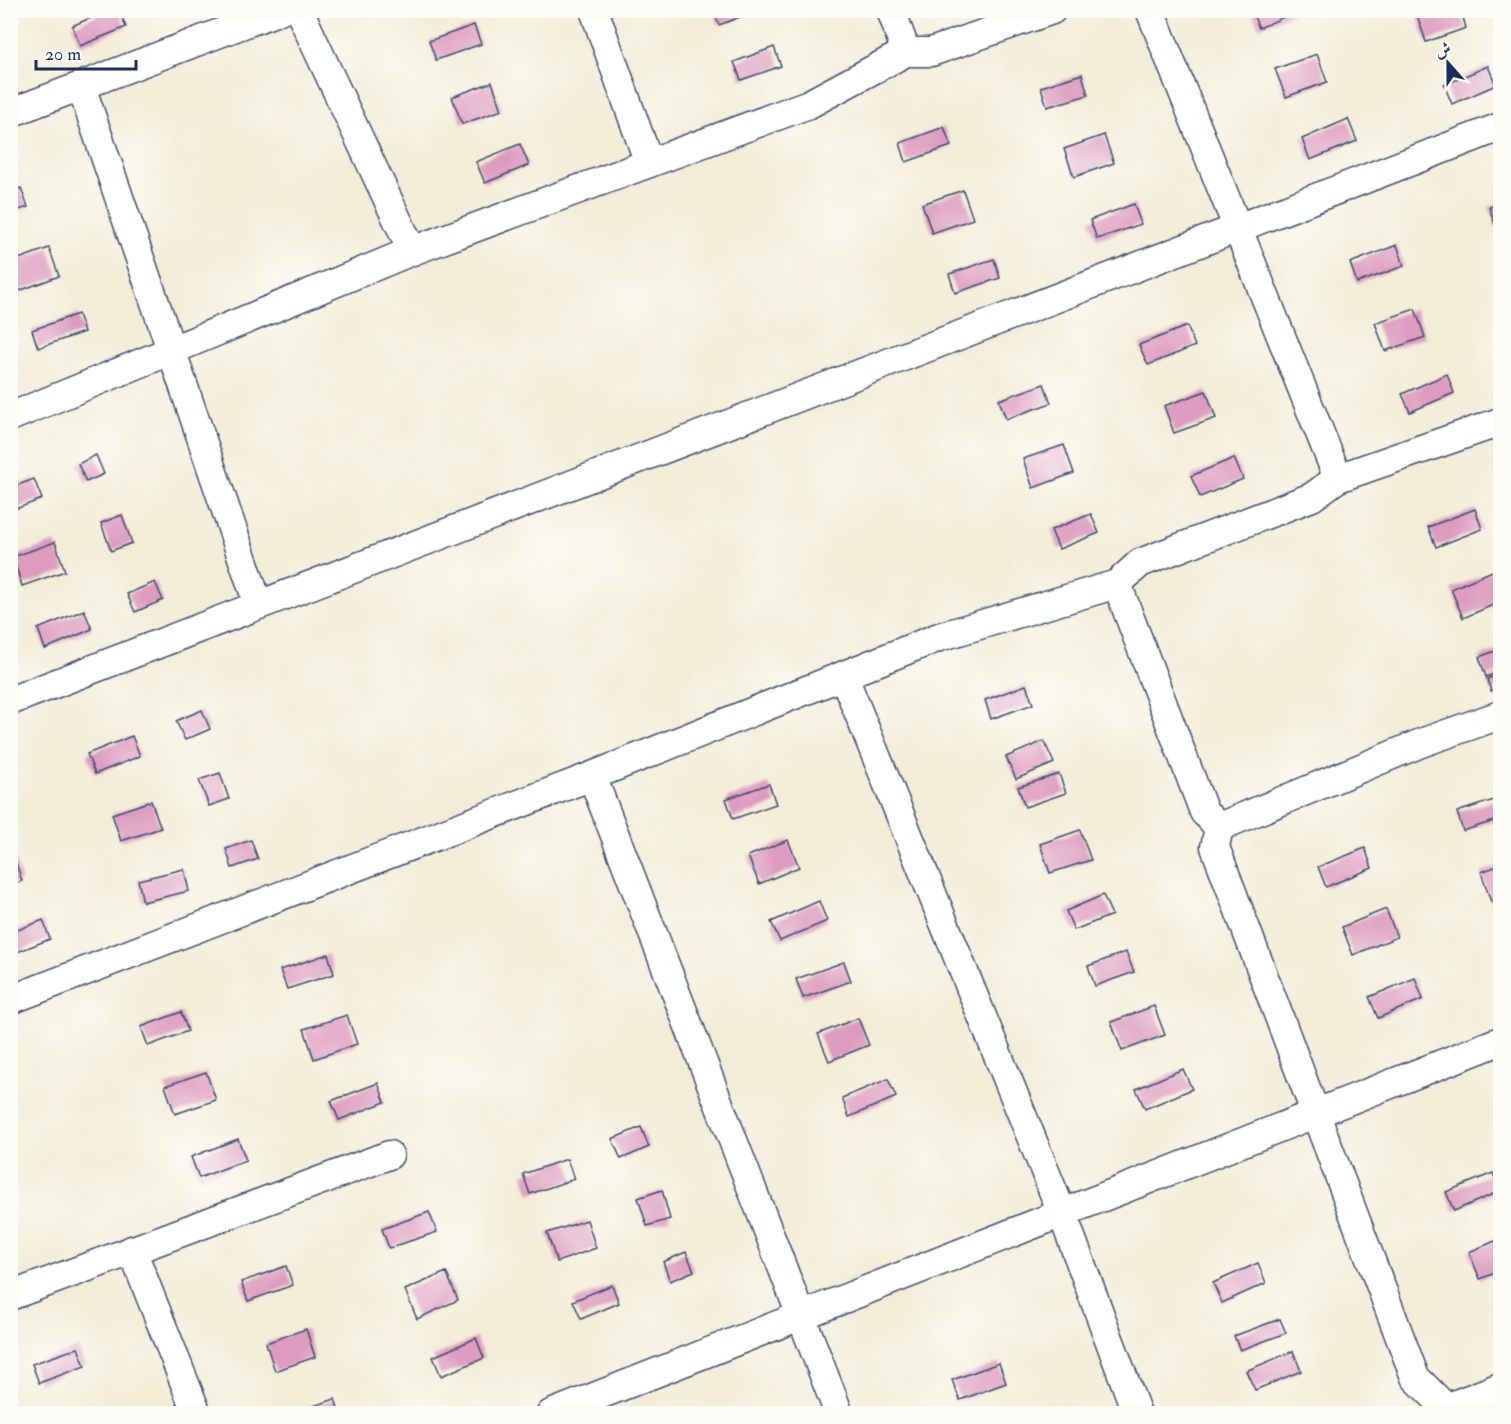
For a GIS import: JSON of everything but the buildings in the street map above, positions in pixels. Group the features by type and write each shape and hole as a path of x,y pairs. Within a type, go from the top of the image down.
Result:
{"street":[{"path":"10,113 280,10"},
{"path":"299,10 412,251"},
{"path":"594,10 650,163"},
{"path":"891,10 906,52"},
{"path":"10,417 170,353 412,251 809,104 906,52 931,52 1052,10"},
{"path":"1150,10 1338,478"},
{"path":"81,87 170,353 258,604"},
{"path":"10,701 1500,127"},
{"path":"10,1000 592,777 939,637 1117,584 1140,563 1311,497 1338,478 1500,422"},
{"path":"1117,584 1204,812 1219,827"},
{"path":"844,677 1062,1214 1137,1413"},
{"path":"1219,827 1421,743 1500,715"},
{"path":"592,777 838,1413"},
{"path":"1219,827 1215,847 1415,1377 1446,1411 1500,1387"},
{"path":"551,1413 1500,1041"},
{"path":"10,1296 389,1155"},
{"path":"132,1250 197,1413"}]}
